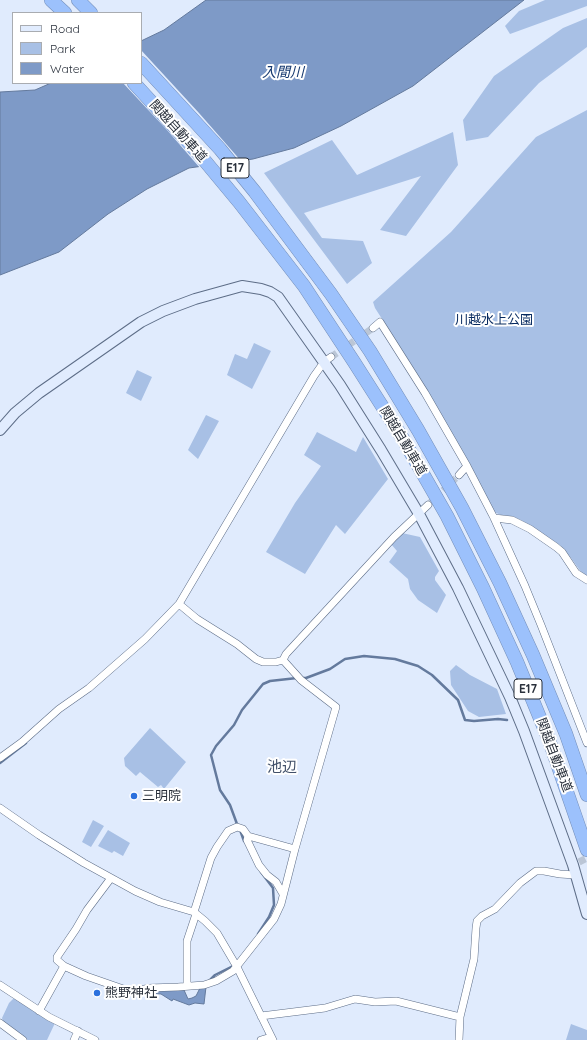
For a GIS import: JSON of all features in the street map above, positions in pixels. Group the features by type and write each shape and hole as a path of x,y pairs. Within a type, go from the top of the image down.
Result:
{"highway":[{"path":"51,0 64,12"},
{"path":"78,0 90,12"},
{"name":"関越自動車道","path":"142,64 204,132 255,192 321,280 370,351 418,430 462,508 500,583 534,655 566,734 587,795"},
{"name":"関越自動車道","path":"135,84 200,155 248,213 304,286 403,439 447,516 480,581 517,662 549,740 587,850"}],"street":[{"path":"0,430 39,392 141,322 162,311 177,305 242,286 261,289 278,297 327,360 419,514 458,588 510,697 524,731 576,867 587,914"},
{"path":"372,328 380,322 425,393 467,466 494,518 542,625 587,743"},
{"path":"0,758 59,709 89,688 145,639 179,604 188,593 314,376 327,360"},
{"path":"460,475 467,466"},
{"path":"179,604 256,659 263,662 276,662 283,660 286,654 394,537 428,505"},
{"path":"494,518 512,520 530,529 562,552 576,573 587,580"},
{"path":"111,878 87,910 76,930 56,957 57,960 64,966 86,976 132,992 149,988 204,984 216,981 237,967 274,919 281,904 295,849 336,707 299,678 283,660"},
{"path":"0,808 84,863 111,878 145,896 195,913 205,921 217,933 237,967 272,1038 261,1040"},
{"path":"187,986 187,941 211,858 228,831 237,827 243,829 248,836 247,840 259,865 267,876 276,882 283,894"},
{"path":"248,836 295,849"},
{"path":"459,1040 460,1017 474,959 476,928 479,919 495,909 520,883 536,871 560,874 576,867"},
{"path":"39,1011 64,966"},
{"path":"0,985 56,1021 95,1040"},
{"path":"261,1016 325,1008 355,999 375,1002 396,1001 460,1017"},
{"path":"0,1023 23,1040"},
{"path":"74,1040 78,1031"}],"green space":[{"path":"545,0 587,0 587,6 510,34 505,26 519,11"},
{"path":"587,18 587,47 539,83 488,137 466,141 463,120 494,76 563,28"},
{"name":"川越水上公園","path":"587,110 587,576 581,572 560,545 521,520 494,512 421,380 375,308 373,302 451,232 536,137"},
{"path":"453,132 458,165 406,236 380,230 421,176 304,213 322,238 363,241 372,263 347,284 264,173 332,140 357,175"},
{"path":"254,343 271,351 252,389 227,375 235,354 247,359"},
{"path":"137,370 152,377 141,401 126,393"},
{"path":"206,415 219,421 198,459 188,450"},
{"path":"317,432 356,452 363,437 388,479 345,534 336,525 305,574 266,552 295,503 321,466 304,455"},
{"path":"402,533 420,537 439,571 435,577 435,580 446,595 437,613 418,600 410,589 408,579 389,562 397,551 391,544"},
{"path":"456,665 470,675 497,689 506,714 479,717 468,711 451,685 450,671"},
{"path":"150,728 186,762 164,789 161,785 158,787 140,772 136,776 125,766 124,758"},
{"path":"93,820 104,826 91,847 82,842"},
{"path":"108,830 130,843 123,856 114,851 112,853 98,846"},
{"path":"13,999 55,1023 47,1040 28,1040 3,1021 2,1018 9,1003"},
{"path":"571,1024 587,1030 587,1040 566,1040"}],"water":[{"name":"入間川","path":"206,0 524,0 413,86 341,126 294,148 253,159 189,168 147,189 108,214 59,252 0,275 0,92 35,90 49,84 142,84 142,41 164,30"},
{"path":"206,987 204,1004 195,1003 189,1005 173,999 172,1001 161,994 149,993 150,990 184,990 188,999 196,996 200,988"}],"pier":[{"path":"142,51 242,162 200,168 124,84 142,84"}],"waterway":[{"path":"302,678 306,678 330,669 345,659 364,656 395,659 418,666 432,675 458,700 465,720 507,720"},
{"path":"237,824 230,805 220,790 211,755 216,746 234,725 242,710 263,684 270,681 297,678"},
{"path":"0,763 26,743"},
{"path":"240,830 244,841"},
{"path":"258,934 269,917 274,905 273,888 261,872"},
{"path":"209,981 215,975 233,966"}],"tunnel":[{"path":"331,357 373,328"},
{"path":"428,505 459,475"},
{"path":"579,862 587,858"}],"place":[{"name":"三明院","path":"134,796"},
{"name":"熊野神社","path":"97,993"}],"district":[{"name":"池辺","path":"282,767"}]}
